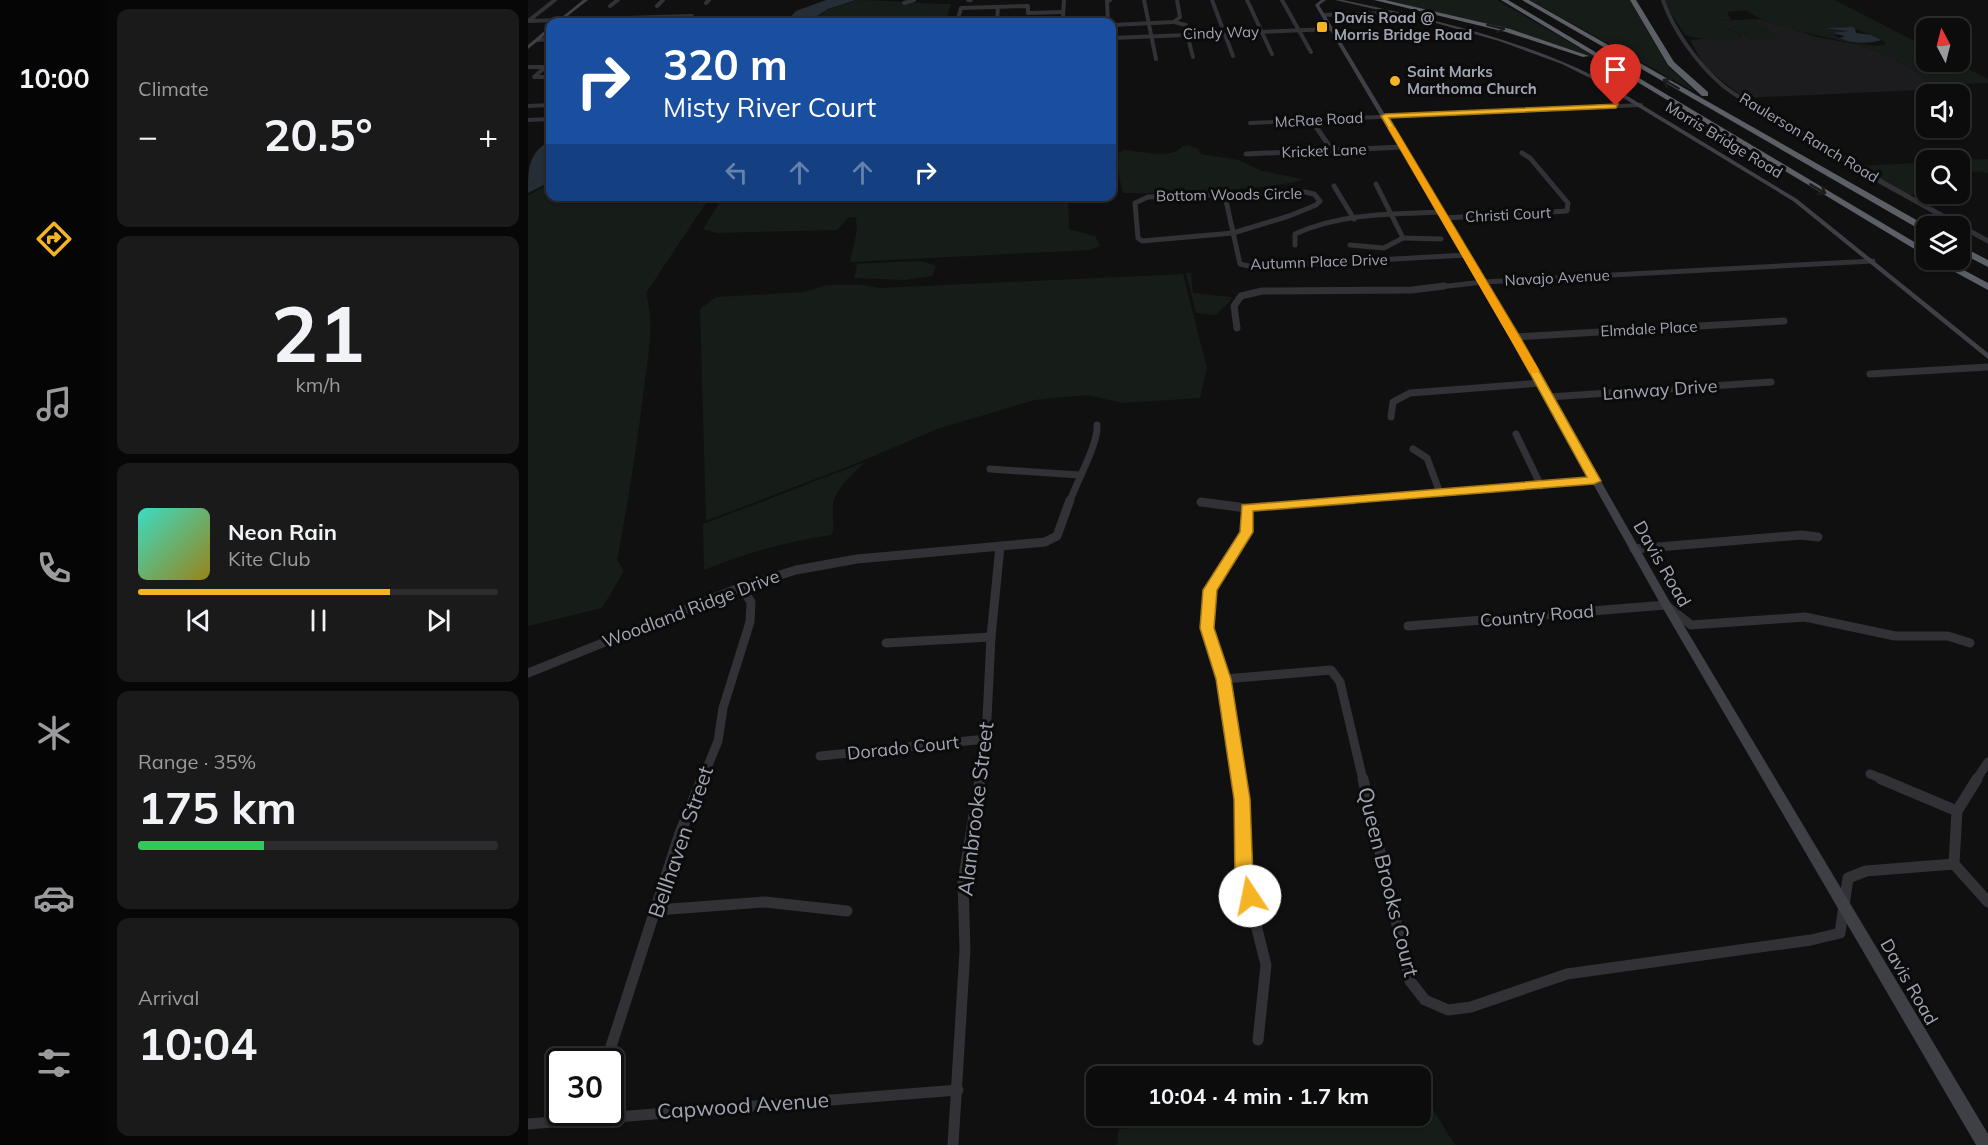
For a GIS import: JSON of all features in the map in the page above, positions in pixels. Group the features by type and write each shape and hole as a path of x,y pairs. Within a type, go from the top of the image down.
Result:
{"highway":[{"path":"1377,0 1499,28 1552,44 1601,63 1678,104"},
{"path":"1504,0 1916,247"},
{"path":"1525,0 1916,224"},
{"path":"1635,0 1666,56 1691,84 1714,102 1813,165"},
{"path":"1970,254 1988,264"},
{"path":"1957,270 1988,287"}],"street":[{"path":"528,21 555,0"},
{"path":"564,18 586,0"},
{"path":"610,6 618,0"},
{"path":"657,6 663,0"},
{"path":"904,3 914,0"},
{"path":"1063,18 1064,0"},
{"path":"1109,18 1107,1 1110,0"},
{"path":"1144,0 1156,59"},
{"path":"1174,22 1180,17 1177,0"},
{"path":"1212,0 1233,56"},
{"path":"1247,0 1272,54"},
{"path":"1282,0 1311,52"},
{"path":"1324,0 1317,5 1323,15 1393,13"},
{"name":"Morris Bridge Road","path":"1337,0 1482,34 1532,50 1579,70 1641,105 1795,200 1873,261 1988,357"},
{"name":"Raulerson Ranch Road","path":"1663,0 1667,12 1699,61 1722,85 1877,179 1988,241"},
{"path":"958,18 961,9 1028,6 1028,13 1063,12"},
{"path":"997,18 998,7"},
{"name":"Davis Road","path":"1323,15 1483,282 1666,605 1845,904 1985,1145"},
{"path":"639,18 692,16"},
{"path":"528,21 546,21"},
{"path":"1116,24 1174,22 1186,25"},
{"name":"Cindy Way","path":"1116,38 1331,29"},
{"path":"528,48 546,33"},
{"path":"1187,34 1193,57"},
{"path":"538,40 546,39"},
{"path":"528,69 544,68"},
{"path":"544,68 534,77 546,77"},
{"path":"528,106 546,105"},
{"name":"McRae Road","path":"1250,123 1641,105"},
{"path":"528,120 546,118"},
{"path":"1311,120 1332,150"},
{"name":"Kricket Lane","path":"1246,154 1403,147"},
{"name":"Christi Court","path":"1442,215 1567,211 1568,203 1530,158 1522,153"},
{"path":"1376,184 1403,237"},
{"path":"1335,186 1354,219"},
{"name":"Bottom Woods Circle","path":"1305,192 1314,194 1320,201 1316,205 1289,216 1233,233 1142,241 1138,238 1135,203 1148,197 1305,192"},
{"name":"Autumn Place Drive","path":"1225,196 1240,264 1253,267 1466,255"},
{"path":"1295,245 1295,234 1305,228 1354,219 1442,215"},
{"path":"1403,237 1419,240 1441,239"},
{"path":"1350,245 1374,249 1391,248 1403,237"},
{"name":"Navajo Avenue","path":"1237,328 1234,306 1241,296 1262,291 1412,290 1483,282 1873,261"},
{"name":"Elmdale Place","path":"1515,337 1784,321"},
{"path":"1870,374 1988,367"},
{"name":"Lanway Drive","path":"1549,397 1771,382"},
{"path":"1391,417 1392,402 1410,393 1541,383"},
{"path":"990,469 1079,475 1098,436 1097,425"},
{"path":"1516,434 1541,486"},
{"path":"1413,449 1427,459 1440,493"},
{"name":"Woodland Ridge Drive","path":"528,673 741,587 796,570 857,560 1045,542 1057,536 1079,475"},
{"path":"1201,502 1246,508 1594,481"},
{"path":"1246,508 1247,532 1210,590 1207,628 1224,679 1242,799 1244,878 1266,965 1258,1040"},
{"path":"1634,549 1802,535 1818,537"},
{"name":"Alanbrooke Street","path":"953,1145 965,950 963,882 987,739 991,637 1000,546"},
{"name":"Bellhaven Street","path":"611,1048 657,910 680,832 718,741 723,708 750,622 751,602 741,587"},
{"path":"1666,605 1691,625 1805,616 1895,636 1948,636 1970,643"},
{"name":"Country Road","path":"1408,626 1666,605"},
{"path":"886,643 991,637"},
{"name":"Queen Brooks Court","path":"1224,679 1331,670 1340,682 1410,981 1425,1000 1448,1010 1471,1007 1567,974 1811,940 1840,933 1845,904"},
{"name":"Dorado Court","path":"820,756 987,739"},
{"path":"1988,762 1957,811 1954,864 1988,902"},
{"path":"1870,774 1957,811"},
{"path":"1845,904 1848,878 1866,871 1954,864"},
{"path":"657,910 765,902 847,911"},
{"name":"Capwood Avenue","path":"624,1113 958,1090"},
{"name":"Capwood Avenue","path":"528,1124 546,1122"}],"shaded area":[{"path":"826,0 856,0 828,9 814,18 790,18 796,11"},
{"path":"859,0 951,4 947,17 940,18 816,18 829,9"},
{"path":"1384,0 1497,0 1602,61 1512,30"},
{"path":"1530,0 1630,0 1667,65 1695,92"},
{"path":"1665,0 1835,0 1916,42 1916,71 1887,55 1860,45 1790,29 1763,20 1745,10 1727,12 1731,20 1719,21 1742,37 1741,41 1702,39 1685,35","holes":["1852,27 1885,42 1885,45 1857,43 1831,33 1848,31 1823,28"]},
{"path":"1760,19 1817,37 1860,45 1887,55 1921,74 1932,84 1916,84 1916,90 1744,98 1705,67 1690,40 1742,36 1718,21"},
{"path":"1755,21 1782,38 1751,40 1726,22"},
{"path":"1823,28 1855,28 1856,33 1871,35 1881,40 1866,43 1850,41 1840,38 1845,36 1831,33 1848,31"},
{"path":"1970,70 1988,79 1988,83 1932,84 1925,80 1917,72 1970,72"},
{"path":"546,144 546,184 528,193 531,162 533,156"},
{"path":"1189,145 1198,149 1201,154 1239,160 1262,171 1303,179 1272,186 1187,192 1123,193 1116,164 1118,153 1124,150 1164,154"},
{"path":"1988,159 1988,174 1970,172 1970,160"},
{"path":"1916,163 1916,195 1908,195 1857,166"},
{"path":"546,186 546,201 707,201 646,293 650,317 649,352 617,560 624,571 602,608 528,626 528,195"},
{"path":"720,201 1068,201 1069,229 1095,236 1100,246 1090,250 850,262 857,230 856,218 849,217 837,230 716,233 703,229"},
{"path":"921,261 936,266 932,276 904,280 854,278 857,265 852,264"},
{"path":"1186,273 1191,273 1193,293 1232,297 1231,300 1216,315 1196,313"},
{"path":"1183,274 1207,368 1200,398 1123,403 1087,395 1035,400 937,429 855,464 706,521 700,309 716,297 804,292 827,285 864,285 880,288"},
{"path":"865,462 846,481 834,499 832,535 767,548 704,570 703,524"},
{"path":"1431,1106 1455,1145 1117,1145 1119,1129 1144,1126 1431,1126"}],"slow traffic":[{"path":"1392,128 1534,370"}],"place":[{"name":"Davis Road @ Morris Bridge Road","path":"1322,27"},
{"name":"Saint Marks Marthoma Church","path":"1395,81"}],"route":[{"path":"1250,896 1244,878 1242,799 1224,679 1207,628 1210,590 1247,532 1246,508 1594,481 1515,337 1385,116 1616,106"}]}
